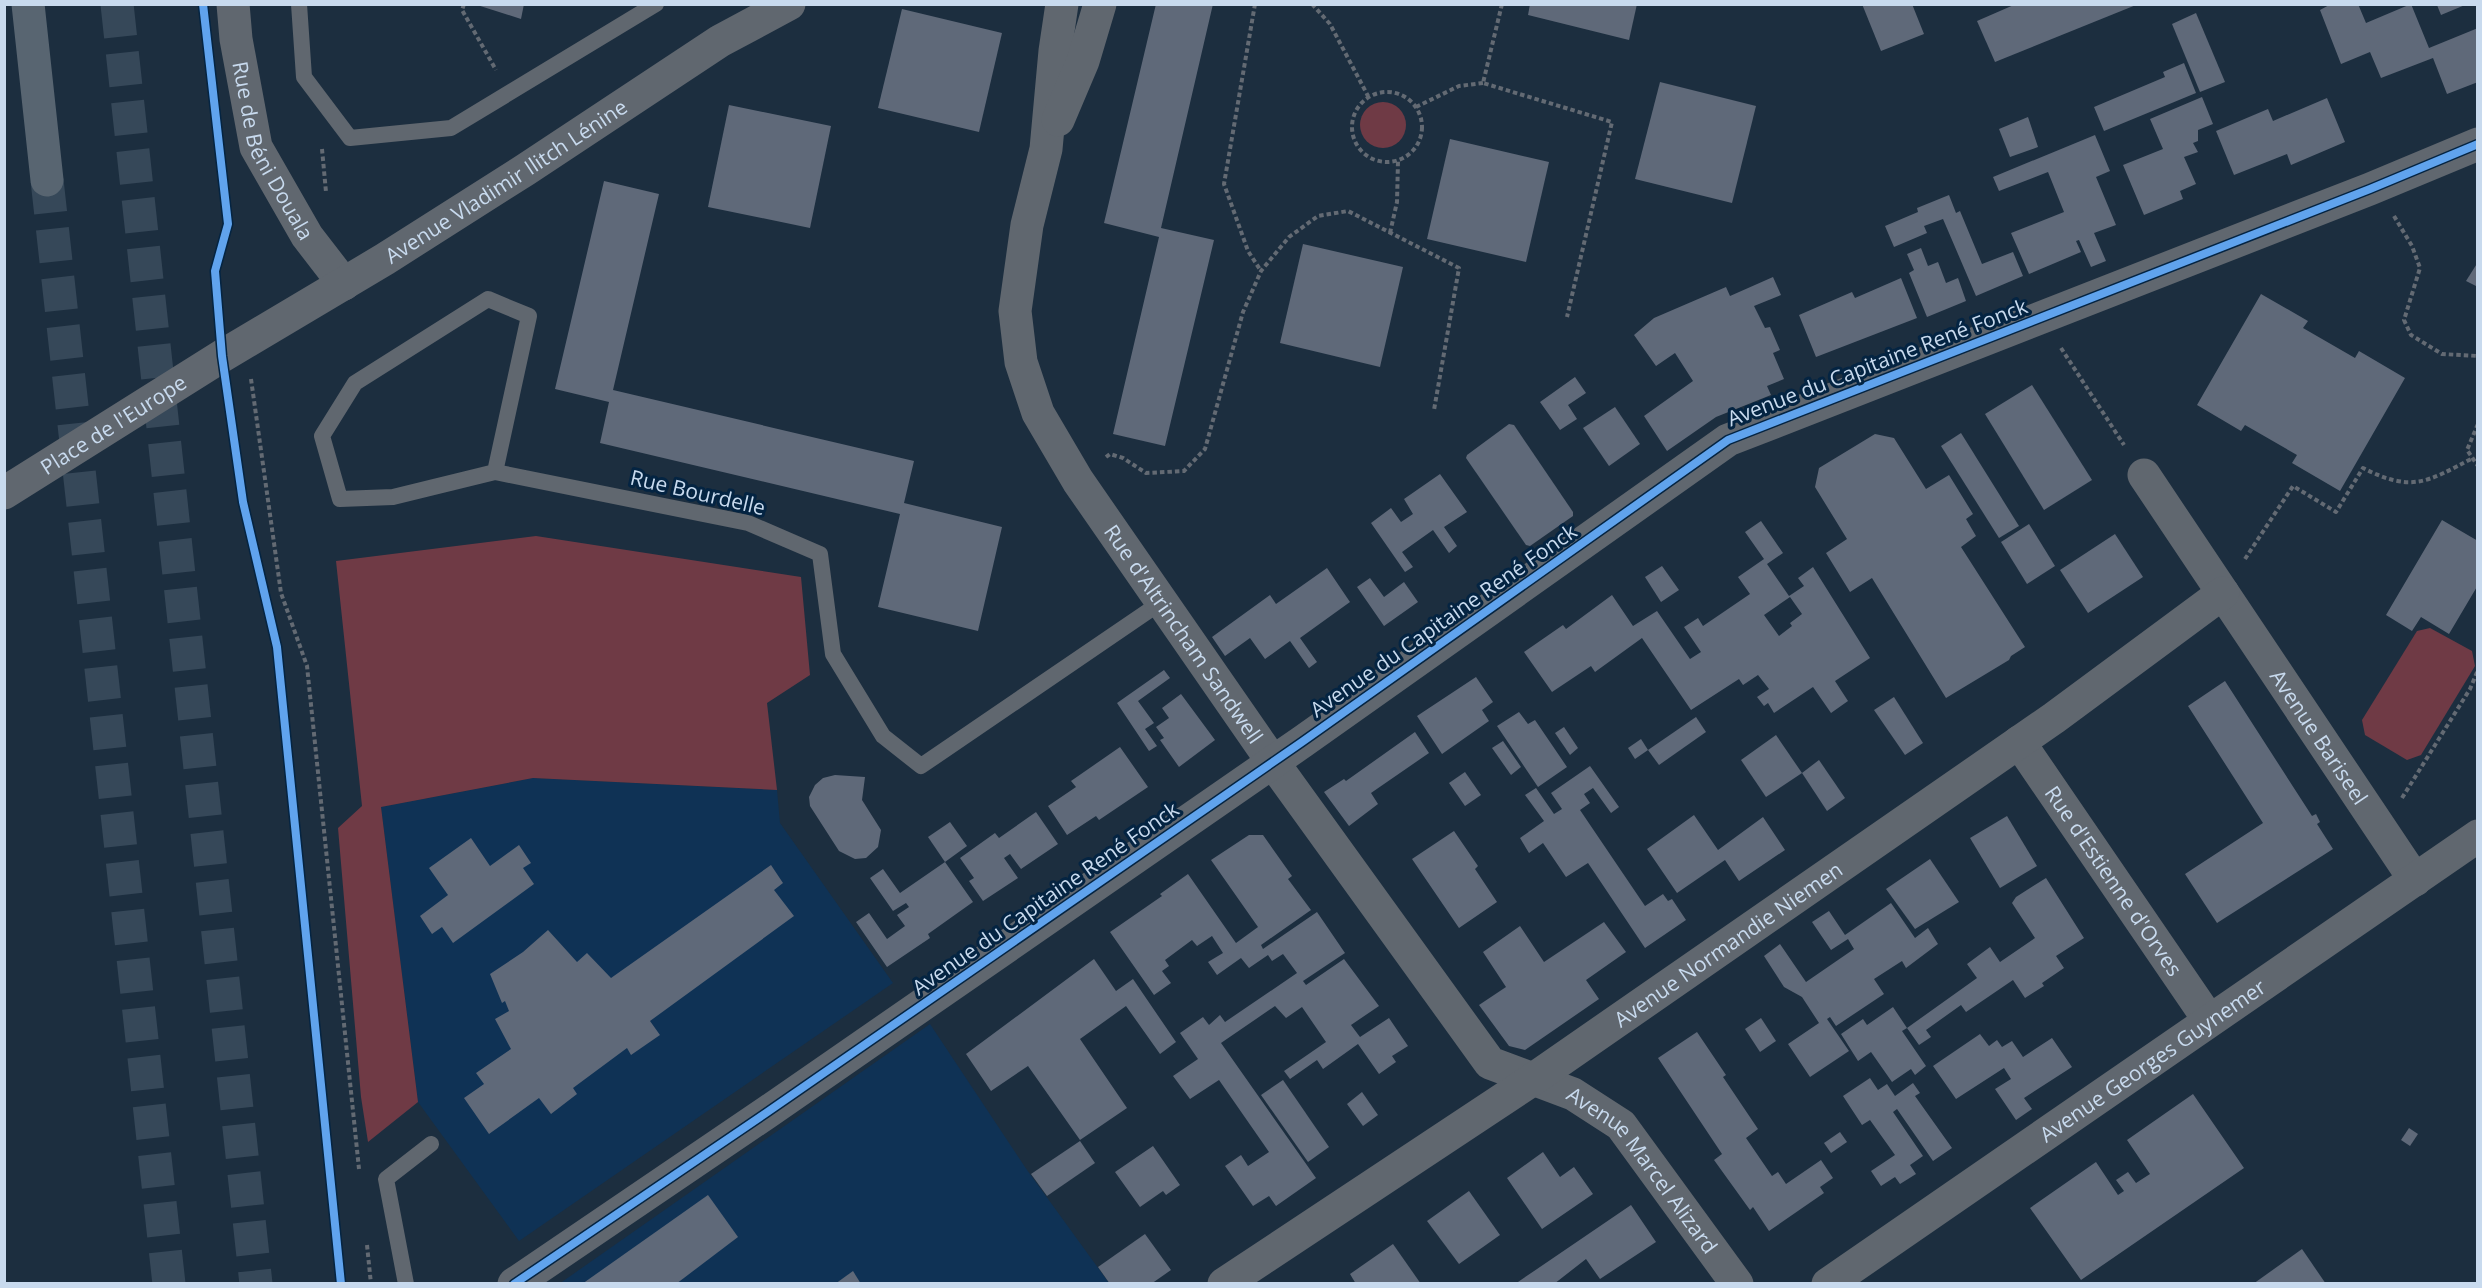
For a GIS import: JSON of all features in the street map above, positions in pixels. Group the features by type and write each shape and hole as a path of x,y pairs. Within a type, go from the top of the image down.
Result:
{"highway":[{"path":"28,4 47,180"}],"street":[{"name":"Rue de Béni Douala","path":"233,4 236,39 256,147 307,236 344,284"},
{"name":"Avenue Vladimir Ilitch Lénine","path":"222,356 344,284 525,170 720,41 789,4"},
{"name":"Rue d'Altrincham Sandwell","path":"1046,149 1055,51 1062,4"},
{"name":"Rue d'Altrincham Sandwell","path":"1100,4 1083,60 1046,149 1027,225 1015,311 1021,362 1038,413 1078,481 1272,761 1490,1063 1532,1080"},
{"name":"Avenue du Capitaine René Fonck","path":"514,1284 776,1107 1728,440 2370,189 2478,144"},
{"name":"Place de l'Europe","path":"4,494 222,356"},
{"name":"Avenue Bariseel","path":"2144,475 2415,880"},
{"name":"Avenue Normandie Niemen","path":"1224,1284 1532,1080 2019,742 2223,593"},
{"name":"Rue d'Estienne d'Orves","path":"2019,742 2209,1020"},
{"name":"Avenue Georges Guynemer","path":"1828,1284 2478,836"},
{"name":"Avenue Marcel Alizard","path":"1532,1080 1573,1094 1621,1125 1737,1284"}],"lane":[{"path":"299,4 304,77 350,138 451,128 656,4"},
{"name":"Rue Bourdelle","path":"495,472 529,316 488,299 355,383 322,436 340,499 393,497 495,472 748,523 820,554 833,654 884,736 921,766 1162,601"},
{"path":"405,1284 386,1179 432,1144"}],"path":[{"path":"464,4 462,10 509,93"},
{"path":"1255,4 1224,184 1248,251 1261,271"},
{"path":"1312,4 1330,24 1368,96"},
{"path":"1483,83 1502,4"},
{"path":"1416,107 1460,86 1483,83 1612,122 1568,317"},
{"path":"1382,91 1397,93 1410,100 1416,107 1422,126 1420,141 1411,153 1398,161 1383,163 1370,159 1358,148 1351,135 1351,120 1357,106 1368,96 1382,91"},
{"path":"1390,233 1398,202 1398,161"},
{"path":"2370,189 2397,220 2412,246 2420,268 2404,320 2411,335 2442,354 2478,356"},
{"path":"1078,481 1110,454 1123,458 1146,473 1184,471 1205,449 1243,312 1261,271 1289,237 1318,216 1348,211 1374,222 1390,233 1459,268 1434,410"},
{"path":"2041,317 2144,475"},
{"path":"250,375 280,593 307,666 360,1177"},
{"path":"2478,424 2467,450 2478,466"},
{"path":"2223,593 2293,486 2336,512 2363,468 2386,480 2408,484 2437,477 2473,458"},
{"path":"2382,831 2470,689 2478,670"},
{"path":"366,1236 371,1284"}],"shaded area":[{"path":"1388,102 1400,108 1405,116 1405,134 1400,142 1392,147 1378,148 1370,145 1363,138 1360,120 1363,112 1370,105"},
{"path":"536,536 801,577 810,675 767,703 777,790 533,778 381,807 418,1102 368,1142 361,1097 338,828 362,806 336,561"},
{"path":"2430,628 2472,651 2475,666 2421,755 2407,760 2365,735 2362,720 2417,631"},
{"path":"533,778 777,790 780,823 893,983 519,1241 418,1102 381,807"},
{"path":"930,1024 1027,1170 1109,1283 559,1284"}],"building":[{"path":"474,4 524,4 521,19"},
{"path":"1156,4 1213,4 1161,228 1214,240 1165,446 1113,434 1159,237 1104,223"},
{"path":"1530,4 1637,4 1629,40 1528,15"},
{"path":"1862,4 1912,4 1924,34 1881,51"},
{"path":"2016,4 2136,5 1995,62 1977,21"},
{"path":"2331,4 2358,4 2366,23 2411,4 2429,48 2478,28 2478,82 2447,94 2433,58 2381,78 2370,52 2341,64 2320,10"},
{"path":"2437,5 2465,5 2441,15"},
{"path":"902,9 1002,33 979,132 878,108"},
{"path":"2196,13 2225,82 2200,92 2172,24"},
{"path":"2184,63 2196,93 2104,131 2094,107 2165,77 2163,72"},
{"path":"1660,82 1756,106 1732,203 1635,179"},
{"path":"2202,97 2213,124 2198,130 2198,141 2193,143 2198,152 2184,157 2196,184 2180,191 2183,199 2144,215 2123,165 2163,149 2150,119"},
{"path":"2327,98 2345,142 2291,165 2287,154 2234,175 2216,131 2268,109 2273,121"},
{"path":"729,105 831,126 810,228 708,207"},
{"path":"2028,117 2038,147 2010,157 1999,129"},
{"path":"2095,135 2110,171 2096,177 2116,225 2094,233 2106,261 2091,267 2079,240 2076,241 2081,252 2029,274 2011,233 2064,212 2048,172 1999,191 1993,177"},
{"path":"1450,139 1549,162 1526,262 1427,239"},
{"path":"604,181 659,194 613,390 914,461 904,503 1002,527 978,631 878,607 900,514 600,443 609,402 555,389"},
{"path":"1949,195 1956,213 1960,211 1982,264 2013,252 2023,276 1976,296 1943,219 1924,226 1927,233 1894,247 1885,226 1918,212 1917,208"},
{"path":"1303,244 1403,267 1380,367 1280,343"},
{"path":"1921,248 1928,266 1938,262 1946,283 1958,278 1966,301 1927,317 1909,273 1914,270 1907,254"},
{"path":"2478,262 2478,287 2466,281"},
{"path":"1773,277 1781,295 1754,306 1765,328 1770,327 1780,350 1773,353 1784,379 1767,386 1771,395 1716,417 1667,451 1644,416 1693,381 1675,353 1656,366 1634,335 1654,318 1726,287 1730,296"},
{"path":"1901,278 1917,318 1816,357 1799,315 1852,292 1855,298"},
{"path":"2261,294 2308,321 2303,328 2355,358 2359,351 2405,378 2340,491 2292,463 2297,455 2245,425 2241,431 2197,405"},
{"path":"1575,377 1586,393 1568,405 1577,419 1560,430 1540,402"},
{"path":"2032,385 2092,480 2044,510 1985,414"},
{"path":"1615,407 1640,444 1609,466 1583,428"},
{"path":"1509,424 1514,425 1573,512 1573,516 1530,546 1526,545 1466,458"},
{"path":"1961,433 2019,526 1999,538 1941,446"},
{"path":"1875,434 1894,438 1926,489 1949,475 1973,514 1966,519 1976,536 1961,547 2025,647 2011,656 2009,660 1946,698 1872,578 1850,592 1826,553 1847,539 1815,487 1819,468"},
{"path":"1440,474 1467,512 1444,527 1457,546 1449,553 1433,530 1402,552 1413,567 1405,572 1371,523 1391,508 1401,522 1413,514 1404,499"},
{"path":"2442,520 2478,541 2478,585 2449,634 2421,617 2412,631 2386,615"},
{"path":"1761,521 1783,553 1767,564 1789,596 1804,586 1798,578 1813,567 1870,658 1835,681 1848,701 1831,713 1813,687 1774,713 1768,703 1764,706 1757,697 1769,689 1758,675 1743,685 1739,679 1691,710 1642,638 1595,672 1591,666 1552,692 1524,652 1563,625 1566,629 1612,595 1633,626 1657,611 1690,659 1701,652 1684,627 1698,618 1703,626 1750,594 1738,577 1764,559 1745,532","holes":["1790,597 1802,614 1779,636 1764,615"]},
{"path":"2029,524 2055,566 2027,584 2001,542"},
{"path":"2115,534 2143,577 2088,613 2060,570"},
{"path":"1662,566 1679,590 1661,602 1645,577"},
{"path":"1327,568 1350,602 1300,638 1317,662 1309,668 1290,641 1265,659 1250,638 1225,656 1212,637 1270,595 1276,604"},
{"path":"1370,578 1384,597 1404,582 1418,602 1384,626 1357,587"},
{"path":"1164,670 1170,678 1138,701 1154,723 1145,729 1157,746 1149,751 1117,703"},
{"path":"1476,677 1493,702 1482,710 1489,721 1442,754 1417,716"},
{"path":"2225,681 2312,816 2316,814 2320,822 2317,824 2333,849 2217,923 2185,874 2263,823 2188,706"},
{"path":"1181,694 1215,740 1179,767 1160,740 1164,738 1156,727 1169,718 1162,708"},
{"path":"1894,697 1923,743 1905,755 1874,710"},
{"path":"1519,712 1528,724 1535,720 1567,767 1538,787 1497,726"},
{"path":"1696,717 1706,732 1659,765 1648,750"},
{"path":"1564,727 1578,748 1570,755 1555,733"},
{"path":"1415,732 1429,753 1371,793 1378,804 1349,826 1324,792 1344,779 1346,781"},
{"path":"1776,735 1802,773 1766,797 1741,760"},
{"path":"1641,739 1648,750 1635,759 1628,748"},
{"path":"1503,741 1521,767 1511,775 1492,748"},
{"path":"1120,747 1148,787 1099,820 1096,816 1067,835 1048,806 1076,787 1071,781"},
{"path":"1819,760 1845,798 1827,811 1802,773"},
{"path":"1590,766 1619,807 1611,813 1593,788 1584,794 1590,803 1580,810 1645,906 1663,894 1668,901 1672,899 1686,920 1645,948 1588,863 1566,877 1543,843 1529,853 1520,838 1544,821 1525,795 1536,788 1554,814 1562,809 1551,793"},
{"path":"1465,772 1481,795 1465,806 1449,783"},
{"path":"835,775 865,777 862,800 881,830 878,847 866,858 855,859 839,851 810,806 809,797 815,785 823,778"},
{"path":"1036,812 1058,844 1021,869 1010,854 1004,858 1018,878 983,901 969,881 974,878 960,858 995,833 999,838"},
{"path":"1694,815 1718,850 1763,817 1785,850 1739,881 1725,860 1677,893 1647,849"},
{"path":"2007,816 2037,866 2000,888 1970,838"},
{"path":"950,822 967,846 945,862 928,837"},
{"path":"1454,831 1478,866 1475,869 1497,902 1459,928 1412,859"},
{"path":"1249,835 1263,835 1292,876 1288,879 1311,910 1261,945 1263,949 1317,912 1345,953 1303,981 1306,985 1344,959 1379,1006 1351,1025 1360,1037 1389,1018 1408,1046 1392,1056 1396,1062 1379,1074 1358,1044 1323,1069 1317,1060 1290,1079 1284,1071 1326,1042 1302,1007 1286,1018 1275,1006 1221,1043 1316,1178 1276,1206 1269,1196 1253,1206 1225,1166 1241,1155 1248,1166 1269,1152 1219,1080 1190,1099 1173,1076 1198,1059 1180,1033 1203,1017 1209,1025 1220,1015 1225,1022 1297,973 1283,954 1272,961 1268,955 1249,968 1241,958 1217,975 1208,962 1223,953 1212,936 1197,946 1192,940 1165,960 1169,966 1162,971 1171,983 1154,995 1110,932 1162,896 1160,894 1188,874 1236,943 1258,927 1211,860"},
{"path":"471,838 490,866 519,845 531,863 523,868 534,884 453,943 442,927 432,934 420,916 448,895 429,868"},
{"path":"1930,859 1959,902 1915,929 1886,889"},
{"path":"945,862 973,902 928,934 930,938 887,967 856,922 869,913 887,939 905,926 897,915 909,907 906,903 893,911 870,878 883,869 900,893"},
{"path":"771,865 783,883 774,890 794,916 650,1021 660,1035 631,1055 627,1048 573,1088 577,1094 551,1114 539,1098 489,1134 464,1098 484,1084 476,1073 511,1049 495,1019 509,1011 505,1001 502,1003 490,974 523,952 548,930 577,962 587,953 611,978"},
{"path":"2046,878 2084,938 2056,956 2064,968 2042,983 2044,986 2025,998 2013,980 1966,1012 1961,1005 1926,1030 1931,1037 1919,1045 1907,1028 1977,978 1967,964 1990,947 2000,962 2035,938 2012,903 2016,897"},
{"path":"1891,903 1915,938 1928,928 1938,944 1906,968 1902,961 1874,979 1884,994 1836,1026 1830,1017 1827,1019 1849,1051 1810,1077 1788,1044 1819,1023 1802,997 1784,987 1764,956 1780,944 1806,982 1854,949 1848,939 1831,950 1812,922 1829,911 1845,935"},
{"path":"1604,922 1626,952 1586,980 1599,999 1525,1050 1509,1046 1479,1005 1506,987 1483,952 1520,926 1544,962"},
{"path":"1094,959 1116,991 1133,979 1176,1042 1160,1054 1126,1006 1080,1039 1127,1108 1080,1140 1028,1066 991,1091 966,1054"},
{"path":"1893,1007 1907,1028 1902,1031 1926,1066 1915,1075 1911,1069 1892,1082 1871,1052 1858,1061 1841,1034 1863,1019 1867,1025"},
{"path":"1761,1018 1776,1041 1760,1052 1745,1029"},
{"path":"1697,1032 1726,1075 1723,1077 1758,1129 1746,1138 1772,1176 1778,1172 1786,1184 1821,1160 1833,1178 1820,1187 1824,1193 1769,1231 1753,1207 1750,1210 1714,1160 1722,1154 1658,1058"},
{"path":"1980,1034 1989,1046 1997,1040 2002,1047 2012,1041 2023,1057 2052,1038 2072,1067 2024,1098 2032,1109 2016,1120 1995,1089 2011,1079 2004,1068 1956,1099 1933,1066"},
{"path":"1870,1078 1878,1090 1887,1084 1895,1096 1913,1083 1920,1093 1915,1096 1952,1148 1933,1161 1897,1109 1893,1112 1923,1156 1910,1165 1916,1174 1900,1184 1895,1177 1881,1186 1871,1171 1895,1155 1870,1120 1862,1125 1843,1096"},
{"path":"1283,1080 1329,1147 1308,1162 1261,1095"},
{"path":"1362,1092 1378,1115 1363,1126 1347,1104"},
{"path":"2193,1094 2244,1168 2081,1280 2030,1208 2096,1162 2118,1195 2124,1191 2116,1180 2128,1172 2136,1183 2150,1174 2127,1140"},
{"path":"2409,1128 2418,1134 2410,1146 2401,1140"},
{"path":"1840,1132 1847,1142 1831,1153 1824,1143"},
{"path":"1080,1141 1095,1163 1047,1196 1031,1174"},
{"path":"1153,1146 1180,1185 1166,1195 1163,1191 1140,1207 1115,1172"},
{"path":"1543,1152 1560,1177 1574,1167 1593,1194 1542,1229 1507,1178"},
{"path":"1469,1191 1500,1235 1459,1264 1427,1221"},
{"path":"708,1195 738,1237 676,1284 582,1284"},
{"path":"1631,1205 1656,1242 1600,1279 1586,1259 1554,1284 1515,1284"},
{"path":"1145,1234 1171,1270 1151,1284 1110,1284 1098,1267"},
{"path":"1393,1244 1421,1284 1356,1284 1350,1274"},
{"path":"2302,1249 2326,1284 2253,1284"},
{"path":"853,1271 861,1284 835,1284"}],"tunnel":[{"path":"117,4 256,1284"},
{"path":"47,180 169,1284"}],"cycle path":[{"path":"203,4 228,224 215,271 222,356 243,502 277,647 341,1284"},
{"path":"514,1284 766,1113 1302,742 1728,440 2370,189 2478,144"}]}
